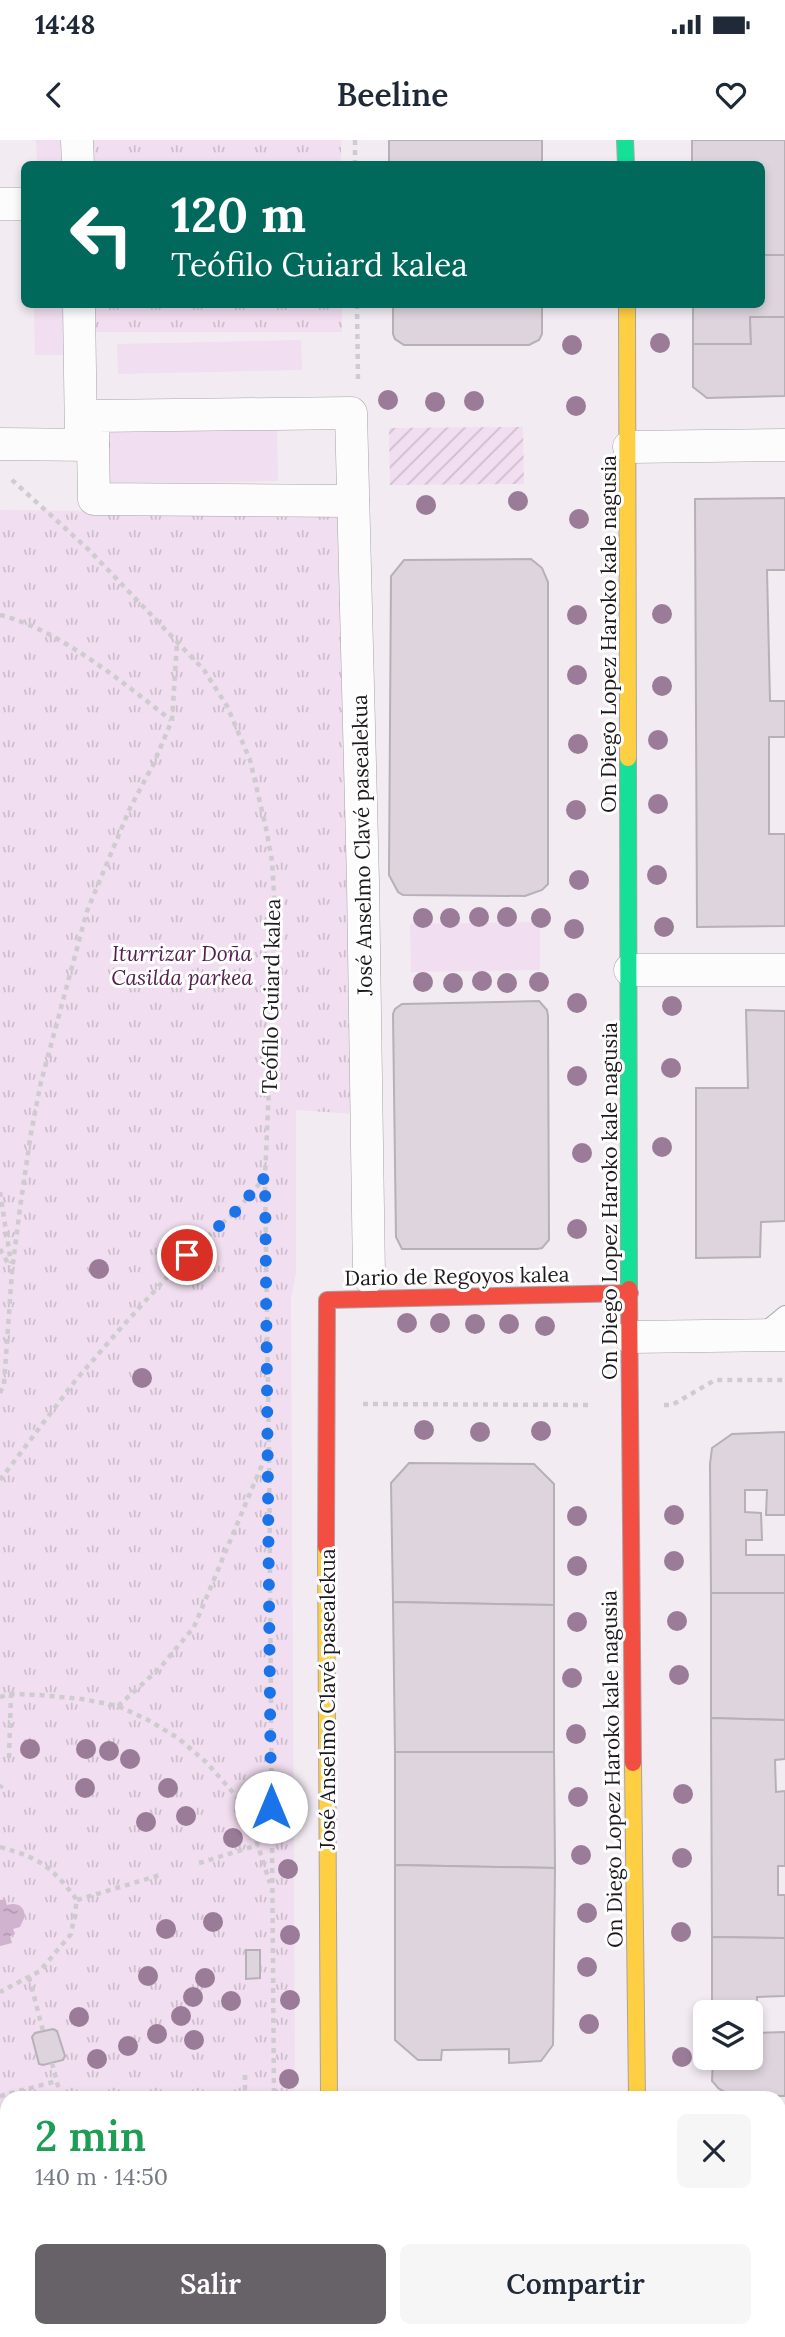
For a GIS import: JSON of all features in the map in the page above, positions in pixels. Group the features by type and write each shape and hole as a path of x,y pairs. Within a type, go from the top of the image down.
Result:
{"main road":[{"path":"625,140 626,161"},
{"name":"On Diego Lopez Haroko kale nagusia","path":"627,308 629,1449 637,2091"},
{"name":"Dario de Regoyos kalea","path":"327,1300 630,1293"},
{"name":"José Anselmo Clavé pasealekua","path":"327,1300 329,2091"}],"street":[{"path":"77,140 78,161"},
{"path":"0,204 21,204"},
{"path":"79,308 87,445 94,499 354,501"},
{"path":"87,445 94,416 351,413"},
{"name":"José Anselmo Clavé pasealekua","path":"351,413 363,882 369,1277"},
{"path":"0,444 87,445"},
{"path":"629,447 785,446"},
{"path":"630,971 785,970"},
{"path":"630,1336 772,1335"}],"lane":[{"path":"772,1335 785,1314"}],"path":[{"path":"355,140 355,161"},
{"path":"351,413 358,411 357,308"},
{"name":"Teófilo Guiard kalea","path":"9,477 88,549 204,670 227,706 250,760 268,839 276,926 265,1177 274,2091"},
{"path":"0,615 42,630 172,720"},
{"path":"0,1393 4,1384 12,1271 20,1208 41,1082 86,911 130,808 153,765 172,720 177,642"},
{"path":"0,1480 75,1381 111,1339 187,1255 237,1210 265,1177"},
{"path":"0,1192 12,1271"},
{"path":"0,1249 12,1271"},
{"path":"671,1405 715,1380 785,1380"},
{"path":"326,1404 588,1405"},
{"path":"118,1706 159,1669 194,1627 269,1448"},
{"path":"9,1758 11,1694"},
{"path":"0,1697 11,1694 82,1699 118,1706 178,1738 206,1762 245,1806 272,1890"},
{"path":"200,1863 258,1845"},
{"path":"0,1847 27,1854 57,1874 77,1900 71,1934 40,1971 0,1992"},
{"path":"77,1900 160,1875"},
{"path":"29,1977 43,2031"},
{"path":"52,2063 59,2091"},
{"path":"245,2075 245,2091"},
{"path":"19,2091 57,2081"}],"green space":[{"path":"36,140 65,140 65,161 37,161"},
{"path":"93,140 341,140 341,161 93,161"},
{"path":"34,308 64,308 65,355 35,355"},
{"path":"94,308 342,308 342,332 94,332"},
{"path":"301,340 302,370 118,374 117,344"},
{"path":"277,426 278,481 107,484 106,429"},
{"path":"523,427 524,484 390,485 389,428"},
{"name":"Iturrizar Doña Casilda parkea","path":"0,510 354,513 368,1115 296,1110 296,1273 291,1298 295,2091 0,2091"},
{"path":"540,922 540,970 411,972 410,924"}],"water":[{"path":"5,1899 7,1905 16,1904 21,1907 25,1916 20,1927 13,1929 15,1934 10,1936 12,1943 0,1946 0,1900"}],"building":[{"path":"389,140 542,140 542,161 389,161"},
{"path":"692,140 785,140 785,255 765,255 765,161 692,161"},
{"path":"765,255 785,255 785,317 750,317 751,344 693,344 693,308 765,308"},
{"path":"393,308 542,308 542,334 539,340 529,345 404,345 395,339"},
{"path":"750,317 785,317 785,396 707,398 693,387 693,344 751,344"},
{"path":"785,498 785,570 767,570 770,701 785,701 785,737 769,737 769,834 785,834 785,926 697,927 695,499"},
{"path":"531,559 542,568 548,582 548,884 542,890 525,896 403,895 398,892 389,875 391,576 404,560"},
{"path":"539,1001 547,1010 548,1016 549,1240 542,1248 537,1249 402,1249 396,1237 395,1009 402,1004"},
{"path":"746,1010 785,1011 785,1221 761,1222 760,1257 696,1258 696,1088 748,1088"},
{"path":"785,1432 785,1515 766,1515 767,1490 745,1490 745,1512 761,1513 762,1540 746,1540 746,1555 785,1555 785,1593 711,1593 712,1448 732,1434"},
{"path":"409,1463 534,1464 554,1484 554,1605 393,1602 391,1483"},
{"path":"711,1593 785,1593 785,1720 711,1718"},
{"path":"393,1602 554,1605 554,1752 395,1752"},
{"path":"711,1718 785,1720 785,1759 775,1760 776,1792 785,1791 785,1866 778,1866 778,1895 785,1895 785,1938 712,1937"},
{"path":"395,1752 554,1752 555,1868 395,1865"},
{"path":"395,1865 555,1868 553,2045 541,2061 509,2063 509,2049 442,2050 441,2060 418,2060 395,2040"},
{"path":"712,1937 785,1938 785,1996 757,1997 757,2000 712,2000"},
{"path":"246,1950 260,1950 260,1978 246,1979"},
{"path":"53,2029 57,2031 65,2056 63,2060 39,2064 32,2037 35,2033"},
{"path":"785,2032 785,2091 723,2091 712,2081 712,2070 763,2070 763,2033"}],"traffic: fast":[{"path":"625,140 626,161"},
{"path":"628,758 629,1289"}],"traffic: slow":[{"path":"627,308 628,758"},
{"path":"326,1547 329,2091"},
{"path":"633,1763 637,2091"}],"traffic: jam":[{"path":"629,1289 633,1763"},
{"path":"326,1547 327,1300 630,1293"}],"route":[{"path":"187,1255 237,1210 265,1177 271,1807"}]}
